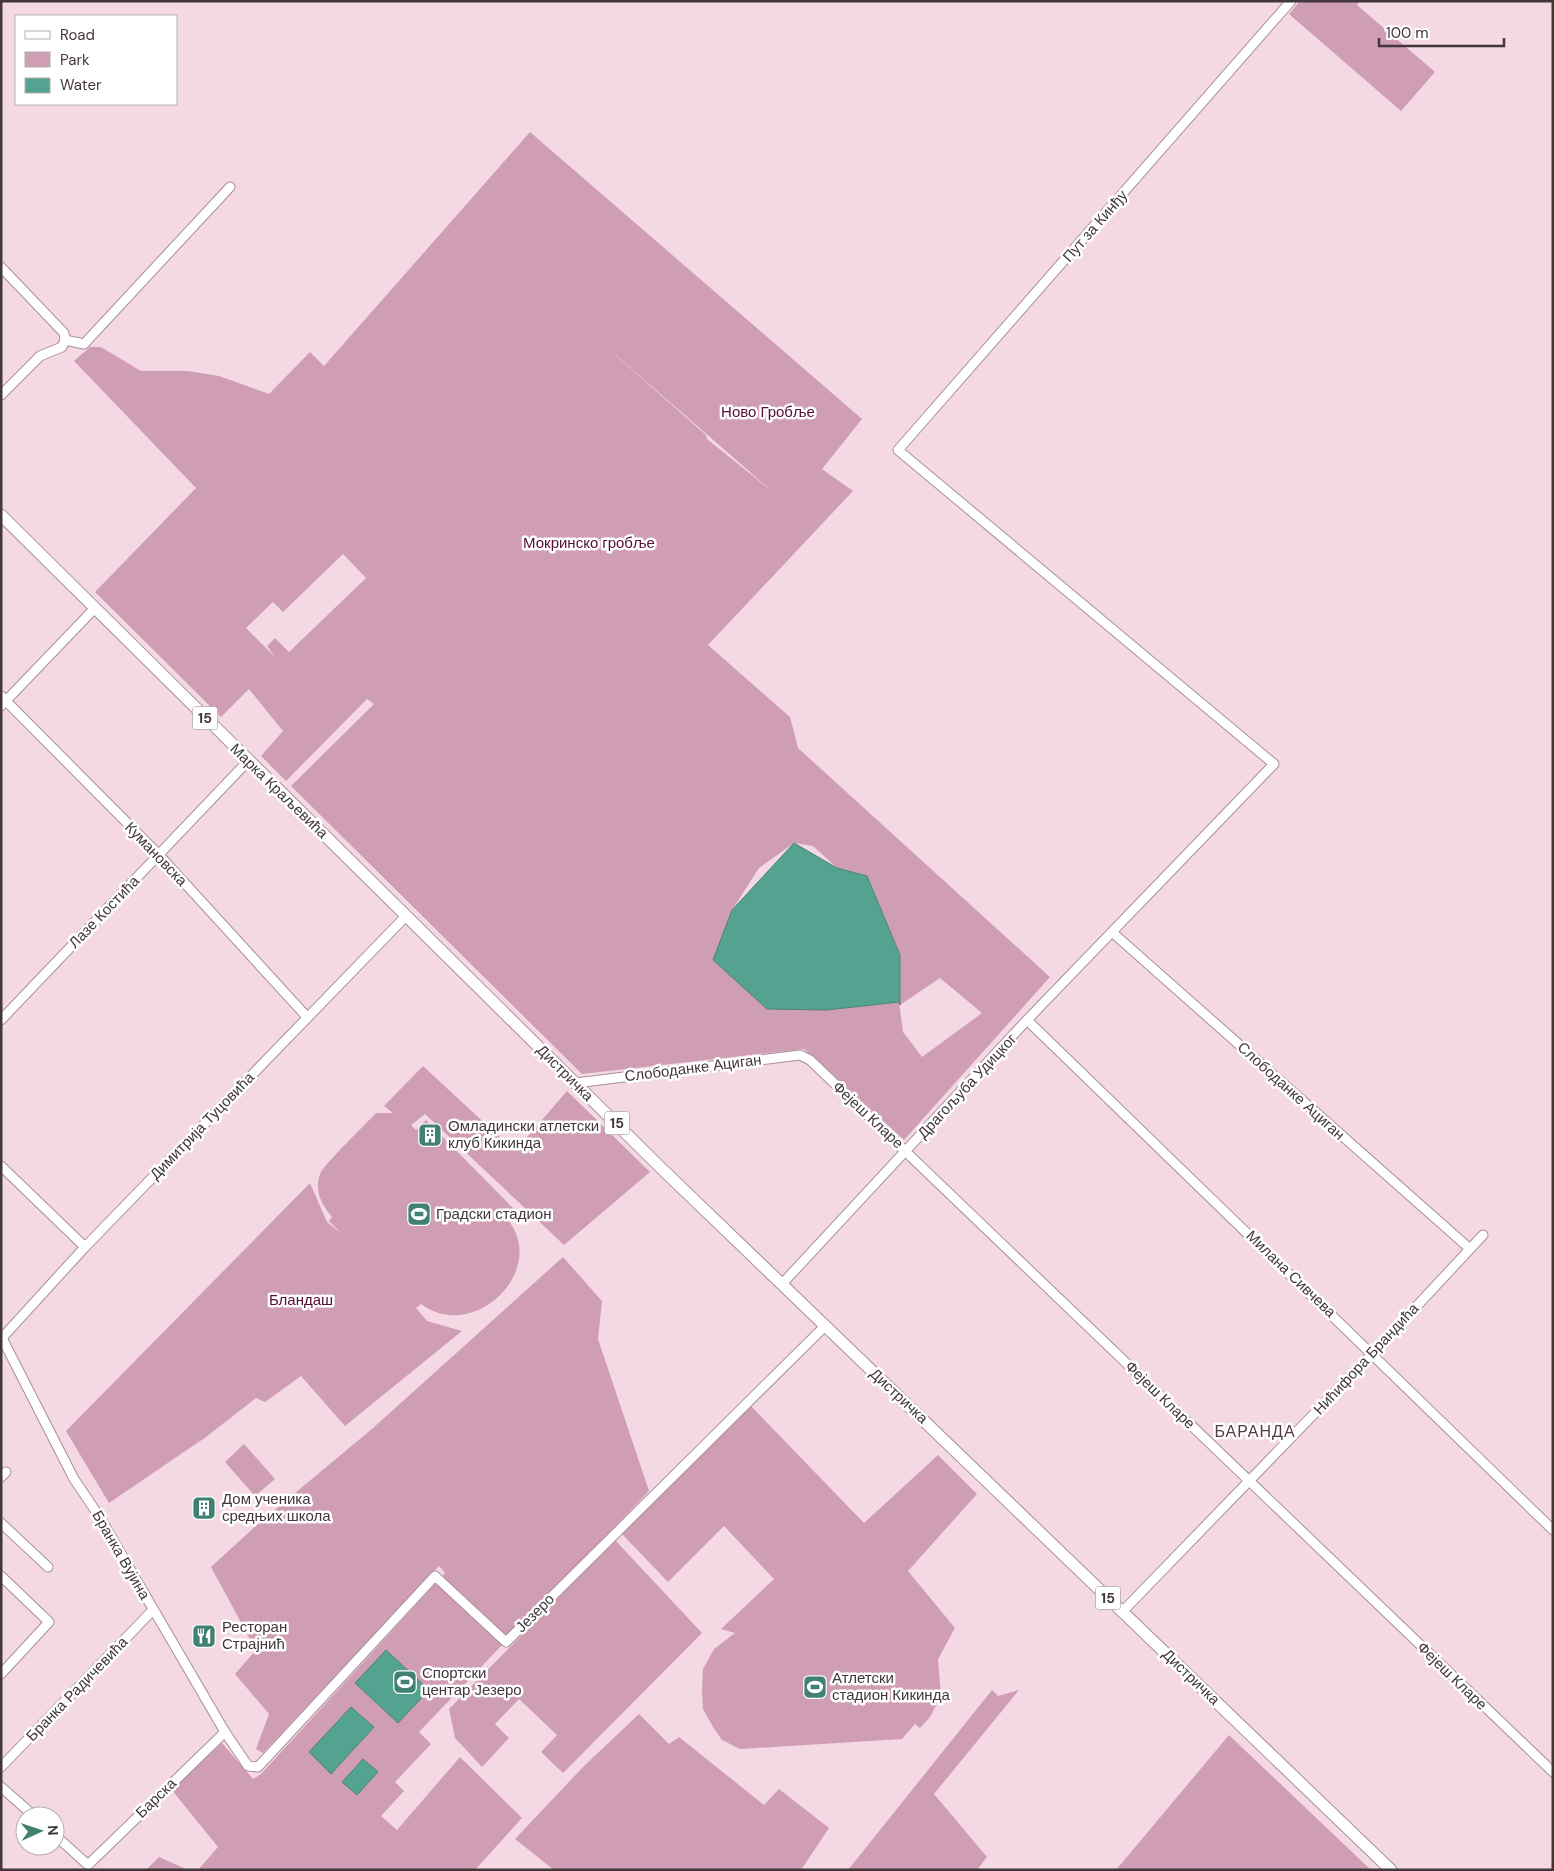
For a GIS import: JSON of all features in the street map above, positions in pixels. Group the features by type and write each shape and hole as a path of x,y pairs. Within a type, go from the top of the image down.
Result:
{"main road":[{"name":"Марка Краљевића","path":"1,515 408,918"},
{"name":"Дистричка","path":"408,918 825,1326 1391,1870"}],"street":[{"name":"Пут за Кинђу","path":"898,450 1291,1"},
{"path":"65,340 84,344 230,187"},
{"path":"1,267 64,333 65,340 62,347 40,356 1,395"},
{"name":"Драгољуба Удицког","path":"782,1284 1027,1020 1274,764 898,450"},
{"path":"3,701 94,608"},
{"name":"Кумановска","path":"3,701 159,855 306,1017"},
{"name":"Лазе Костића","path":"1,1020 248,761"},
{"name":"Димитрија Туцовића","path":"2,1338 86,1247 306,1017 408,918"},
{"name":"Слободанке Ациган","path":"1113,933 1469,1248"},
{"name":"Милана Сивчева","path":"1027,1020 1373,1353 1553,1530"},
{"name":"Слободанке Ациган","path":"576,1083 800,1055 810,1060"},
{"name":"Фејеш Кларе","path":"810,1060 1553,1772"},
{"path":"1,1166 86,1247"},
{"name":"Нићифора Брандића","path":"1123,1612 1373,1353 1483,1235"},
{"name":"Језеро","path":"248,1766 258,1767 435,1576 506,1642 825,1326"},
{"name":"Бранка Вујина","path":"2,1338 74,1479 99,1516 225,1732 248,1766"},
{"path":"1,1523 48,1567"},
{"path":"1,1576 49,1622 1,1674"},
{"name":"Бранка Радичевића","path":"1,1767 153,1610"},
{"name":"Барска","path":"65,1844 88,1865 225,1732"},
{"path":"1,1787 23,1806"}],"green space":[{"path":"1300,1 1360,1 1357,5 1435,72 1401,111 1289,14"},
{"path":"530,132 862,419 822,469 853,491 708,645 790,717 798,748 1050,977 904,1140 804,1049 582,1074 291,786 374,704 367,699 286,781 261,756 283,731 249,689 221,717 95,592 196,488 74,361 90,347 101,347 141,371 188,371 219,376 269,394 310,352 324,366","holes":["586,329 773,492 707,439 706,435","343,554 366,578 289,652 275,638 267,646 275,657 246,628 273,602 283,612","794,843 813,846 837,868 867,876 900,955 900,1005 940,978 982,1013 922,1057 903,1032 899,1002 827,1010 732,910 759,868"]},
{"name":"Бландаш","path":"423,1066 515,1151 567,1091 650,1172 564,1245 425,1114 411,1125 416,1130 426,1120 514,1209 506,1218 517,1238 519,1258 513,1278 500,1295 483,1308 463,1314 442,1314 421,1304 416,1308 427,1321 462,1331 345,1426 301,1376 265,1402 256,1398 206,1437 109,1503 66,1431 310,1183 327,1222 342,1234 329,1221 332,1217 320,1197 318,1180 320,1174 337,1153 376,1113 393,1113 384,1106"},
{"path":"563,1257 602,1301 598,1339 649,1491 419,1732 431,1744 395,1782 404,1791 381,1816 397,1830 460,1757 522,1818 475,1870 198,1870 218,1847 171,1789 222,1743 253,1779 261,1774 445,1573 439,1566 263,1753 256,1749 269,1714 235,1674 256,1650 211,1567 259,1523 373,1428"},
{"path":"751,1406 864,1523 938,1455 977,1494 908,1571 955,1628 938,1659 941,1696 930,1717 920,1728 915,1724 902,1739 740,1749 722,1740 703,1709 703,1669 714,1649 735,1633 721,1629 774,1579 724,1526 668,1582 622,1534"},
{"path":"244,1444 275,1479 255,1496 225,1462"},
{"path":"615,1540 702,1633 563,1773 541,1752 557,1735 519,1699 495,1724 509,1738 482,1767 455,1738 449,1709"},
{"path":"992,1690 998,1696 1019,1690 934,1794 987,1857 977,1870 848,1870"},
{"path":"639,1714 669,1744 679,1737 764,1805 779,1789 829,1828 801,1870 554,1870 515,1839 583,1767"},
{"path":"1229,1735 1371,1870 1116,1870"},
{"path":"159,1857 188,1870 146,1870"}],"water":[{"path":"794,843 837,868 867,876 900,955 900,1005 899,1002 827,1010 767,1009 713,960 732,910"},
{"path":"386,1650 429,1690 398,1723 355,1683"},
{"path":"351,1707 374,1727 331,1774 309,1752"},
{"path":"363,1759 378,1772 357,1795 342,1782"}],"place":[{"name":"Омладински атлетски клуб Кикинда","path":"430,1135"},
{"name":"Градски стадион","path":"419,1214"},
{"name":"Дом ученика средњих школа","path":"204,1508"},
{"name":"Ресторан Страјнић","path":"204,1636"},
{"name":"Спортски центар Језеро","path":"405,1682"},
{"name":"Атлетски стадион Кикинда","path":"815,1687"}],"district":[{"name":"БАРАНДА","path":"1255,1431"}],"park label":[{"name":"Ново Гробље","path":"768,412"},
{"name":"Мокринско гробље","path":"589,543"}]}
